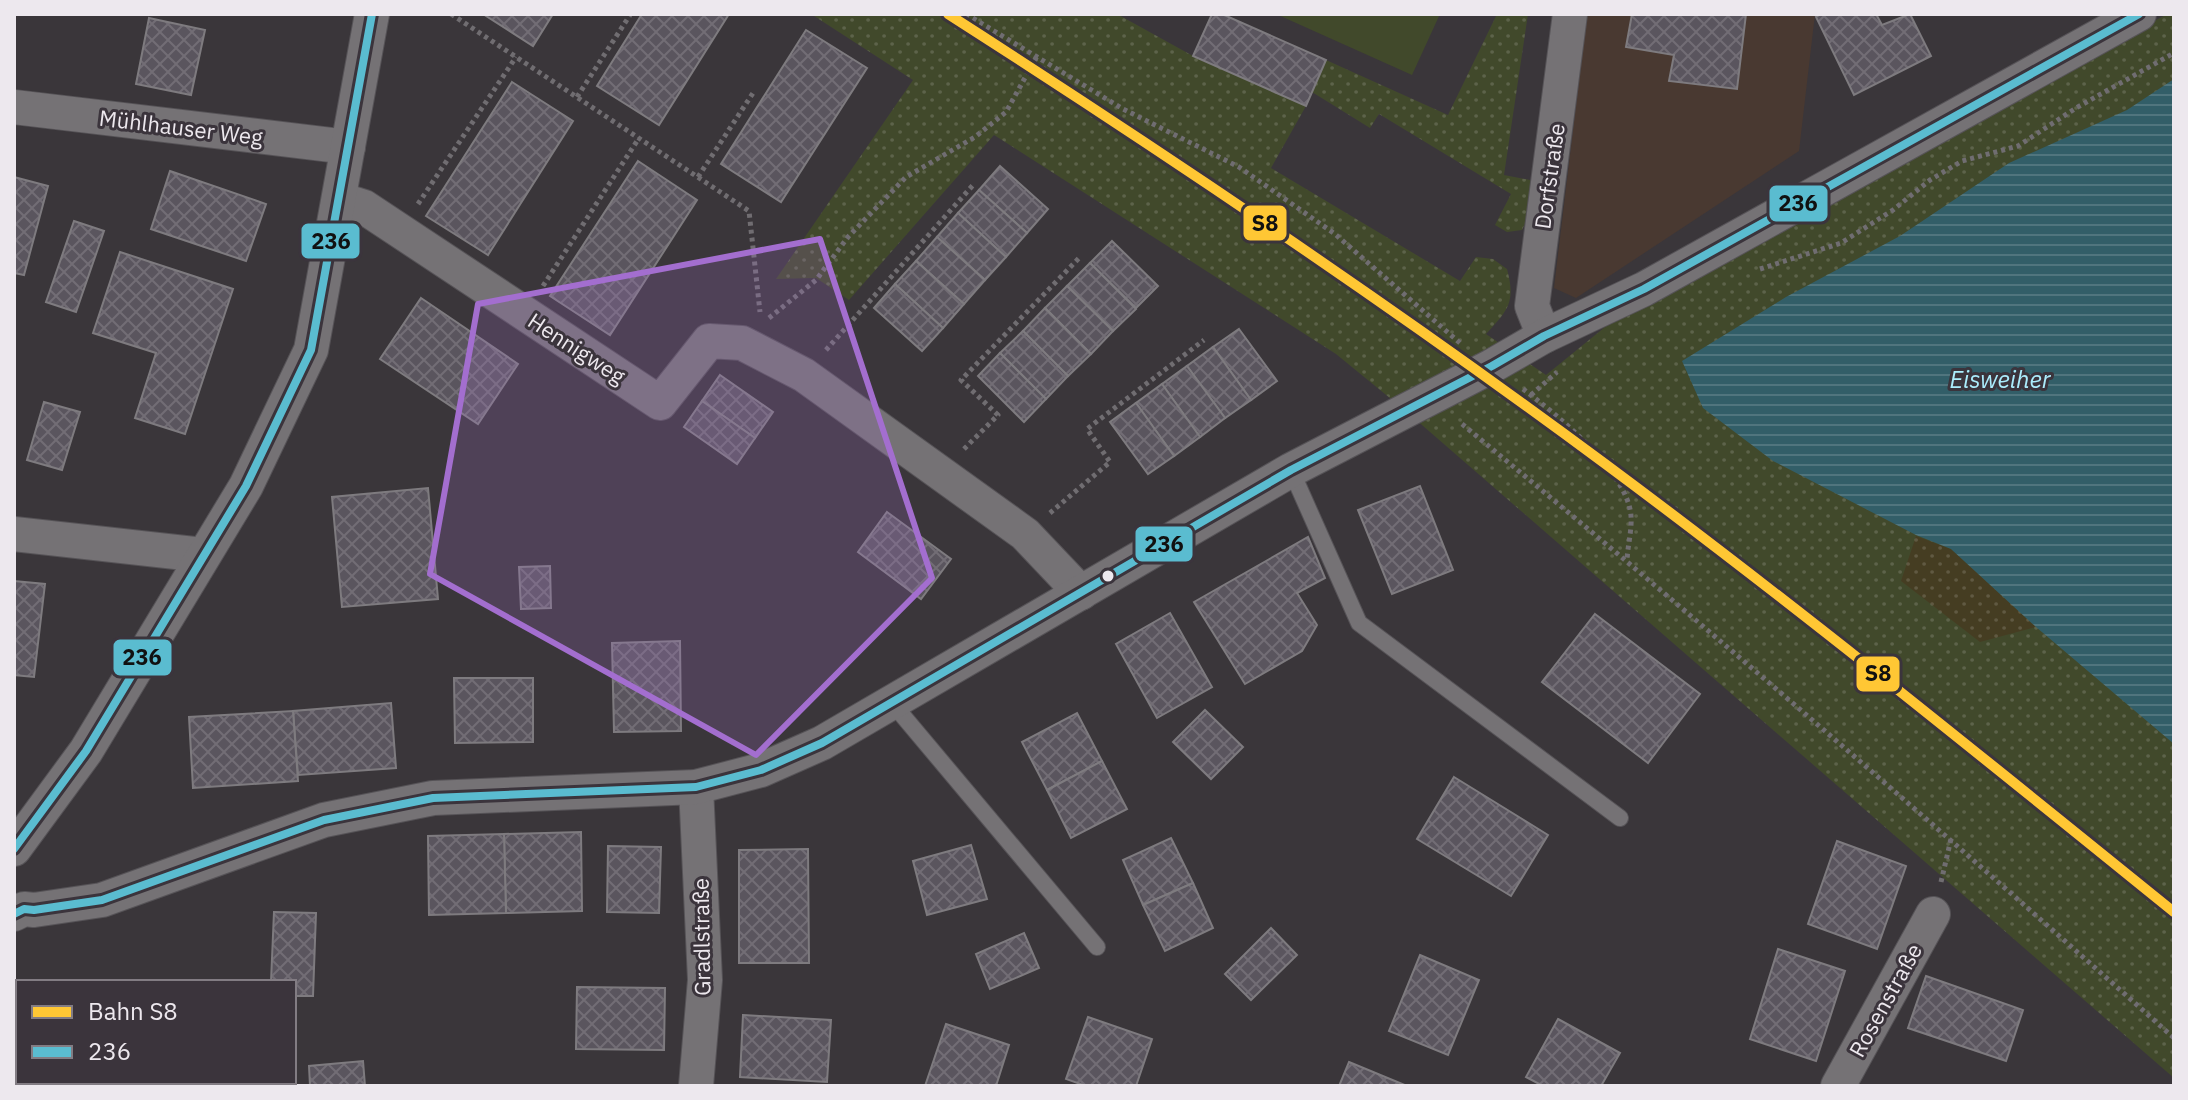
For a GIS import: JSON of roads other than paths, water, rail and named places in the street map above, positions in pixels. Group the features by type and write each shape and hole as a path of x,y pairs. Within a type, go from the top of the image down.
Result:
{"street":[{"path":"14,849 86,751 246,486 311,350 372,14"},
{"name":"Dorfstraße","path":"1544,336 1532,306 1570,14"},
{"path":"16,908 102,900 324,820 433,798 696,787 761,770 822,743 893,704 1291,470 1544,336 1644,289 2139,14"},
{"name":"Mühlhauser Weg","path":"14,107 348,147"},
{"name":"Hennigweg","path":"339,199 364,207 660,403 709,341 742,343 804,375 1025,534 1081,593"},
{"path":"14,534 203,555"},
{"name":"Gradlstraße","path":"696,787 705,980 696,1086"},
{"name":"Rosenstraße","path":"1838,1086 1933,914"}],"lane":[{"path":"1291,470 1359,623 1620,818"},
{"path":"893,704 1097,947"}],"water":[{"name":"Eisweiher","path":"2174,79 2174,744 2036,627 1951,549 1916,535 1773,461 1703,408 1682,361 1786,297 1900,236 2009,163 2127,110"}],"rail line":[{"name":"S8","path":"948,14 1280,233 1524,404 1820,628 2174,912"}]}
